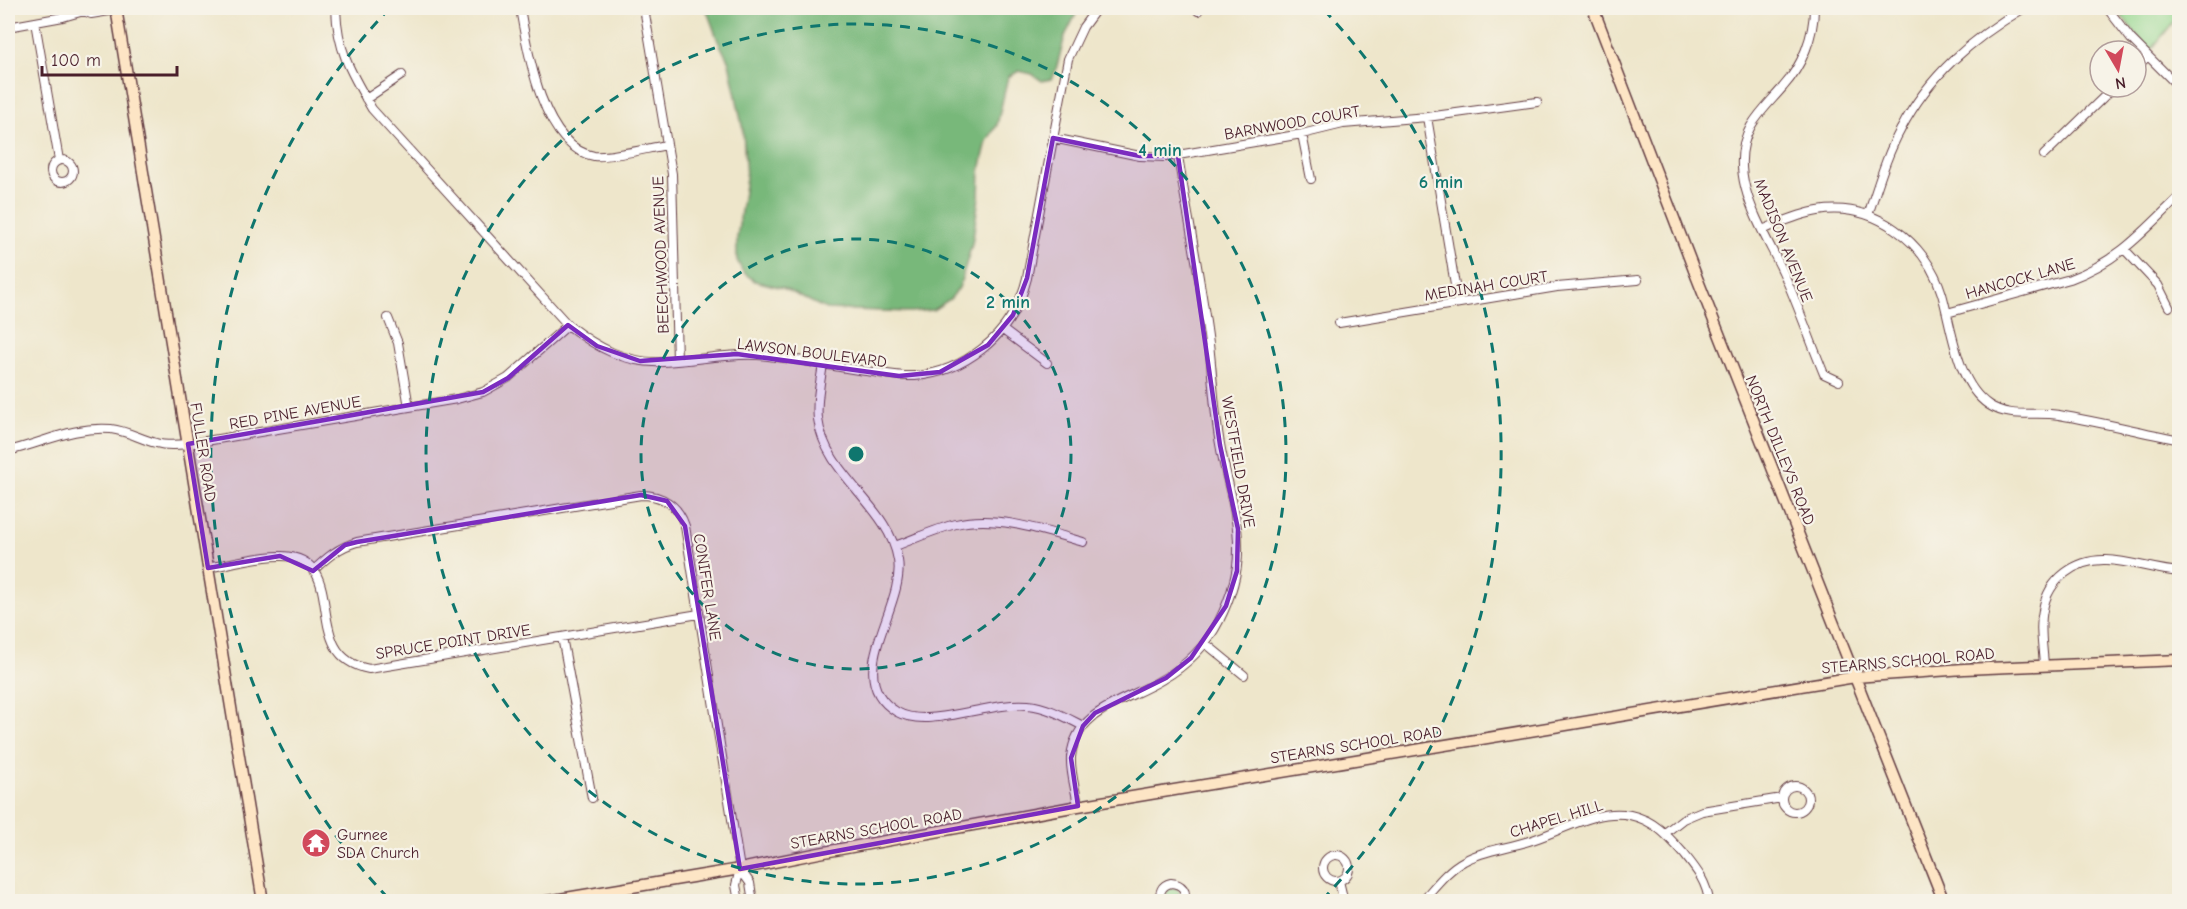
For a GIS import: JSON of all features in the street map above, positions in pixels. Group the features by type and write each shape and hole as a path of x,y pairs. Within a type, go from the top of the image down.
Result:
{"street":[{"name":"LAWSON BOULEVARD","path":"336,8 338,32 344,55 354,80 372,109 568,325 597,346 615,355 640,361 662,362 737,354 899,376 940,372 971,358 1003,330 1013,315 1025,285 1068,59 1083,27 1097,8"},
{"path":"520,8 531,70 540,97 552,119 569,142 585,153 601,156 667,145"},
{"name":"BEECHWOOD AVENUE","path":"644,8 673,188 677,360"},
{"name":"NORTH DILLEYS ROAD","path":"1593,8 1701,289 1944,902"},
{"name":"MADISON AVENUE","path":"1814,8 1809,41 1800,61 1784,86 1758,115 1746,140 1742,165 1745,187 1762,230 1783,272 1824,374 1839,381"},
{"path":"1868,215 1900,130 1931,83 1980,35 2024,8"},
{"path":"2107,8 2132,39"},
{"path":"8,27 85,9 91,14 116,9"},
{"name":"FULLER ROAD","path":"116,9 262,902"},
{"path":"35,22 59,160"},
{"path":"2148,58 2180,88"},
{"path":"366,99 402,75"},
{"path":"2044,155 2102,99"},
{"name":"BARNWOOD COURT","path":"1053,138 1140,156 1178,156 1302,134 1342,124 1427,117 1537,102"},
{"path":"1427,117 1458,303"},
{"path":"1302,134 1311,179"},
{"name":"WESTFIELD DRIVE","path":"1078,806 1071,758 1074,744 1083,726 1101,710 1166,678 1191,658 1205,643 1218,622 1233,586 1238,554 1238,529 1220,445 1209,345 1178,156"},
{"name":"HANCOCK LANE","path":"1947,313 2090,272 2125,250 2180,196"},
{"path":"1762,230 1797,216 1835,210 1868,215 1896,229 1918,248 1932,269 1966,378 1975,393 1988,405 2011,413 2057,414 2180,440"},
{"path":"2125,250 2158,285 2169,307"},
{"name":"MEDINAH COURT","path":"1339,323 1557,287 1638,280"},
{"path":"388,318 398,343 409,407"},
{"name":"RED PINE AVENUE","path":"8,451 60,434 85,429 111,429 128,432 156,444 169,446 188,444 457,399 483,392 508,378 568,325"},
{"path":"1003,330 1047,363"},
{"path":"822,365 818,419 825,446 884,526 895,546 898,580 873,660 877,689 889,706 898,713 917,718 1007,704 1029,705 1057,712 1083,726"},
{"name":"CONIFER LANE","path":"313,571 345,545 357,542 641,495 652,495 667,501 675,507 683,519 740,869"},
{"path":"895,546 957,524 981,521 1007,524 1083,542"},
{"path":"208,568 280,556 293,558 313,571"},
{"path":"2044,665 2042,611 2052,587 2063,574 2077,565 2096,560 2109,560 2180,572"},
{"name":"SPRUCE POINT DRIVE","path":"313,571 322,590 333,643 344,659 358,667 369,669 699,614"},
{"path":"562,637 592,798"},
{"path":"1205,643 1244,675"},
{"name":"STEARNS SCHOOL ROAD","path":"542,902 740,869 1078,806 1855,677 2044,665 2180,660"},
{"path":"1665,833 1683,819 1702,811 1782,798"},
{"name":"CHAPEL HILL","path":"1421,902 1449,871 1463,861 1531,841 1595,817 1613,814 1631,815 1665,833 1699,874 1707,889 1709,902"},
{"path":"739,902 736,885 740,869"},
{"path":"740,869 750,883 753,902"},
{"path":"1339,881 1344,902"},
{"path":"1161,902 1162,888 1171,883 1184,889 1186,894 1184,902"}],"highlighted area":[{"path":"1053,138 1140,156 1178,156 1220,445 1238,529 1237,571 1226,606 1191,658 1166,678 1095,713 1083,726 1071,758 1078,806 740,869 685,526 667,501 641,495 357,542 345,545 313,571 280,556 208,568 188,444 483,392 508,378 568,325 597,346 640,361 737,354 899,376 940,372 988,345 1013,315 1027,278"}],"green space":[{"path":"706,8 1079,8 1065,36 1055,73 1051,79 1042,81 1032,74 1019,71 1008,77 997,125 987,141 980,170 979,197 972,244 959,288 950,299 933,310 911,312 826,309 783,288 755,281 743,272 737,260 737,238 746,178 743,130 729,62 718,41"},
{"path":"2115,8 2179,8 2179,15 2150,51 2148,39 2140,39"},
{"path":"1170,888 1176,888 1180,895 1176,902 1170,902 1166,898 1166,892"}],"place":[{"name":"Gurnee SDA Church","path":"316,843"}]}
